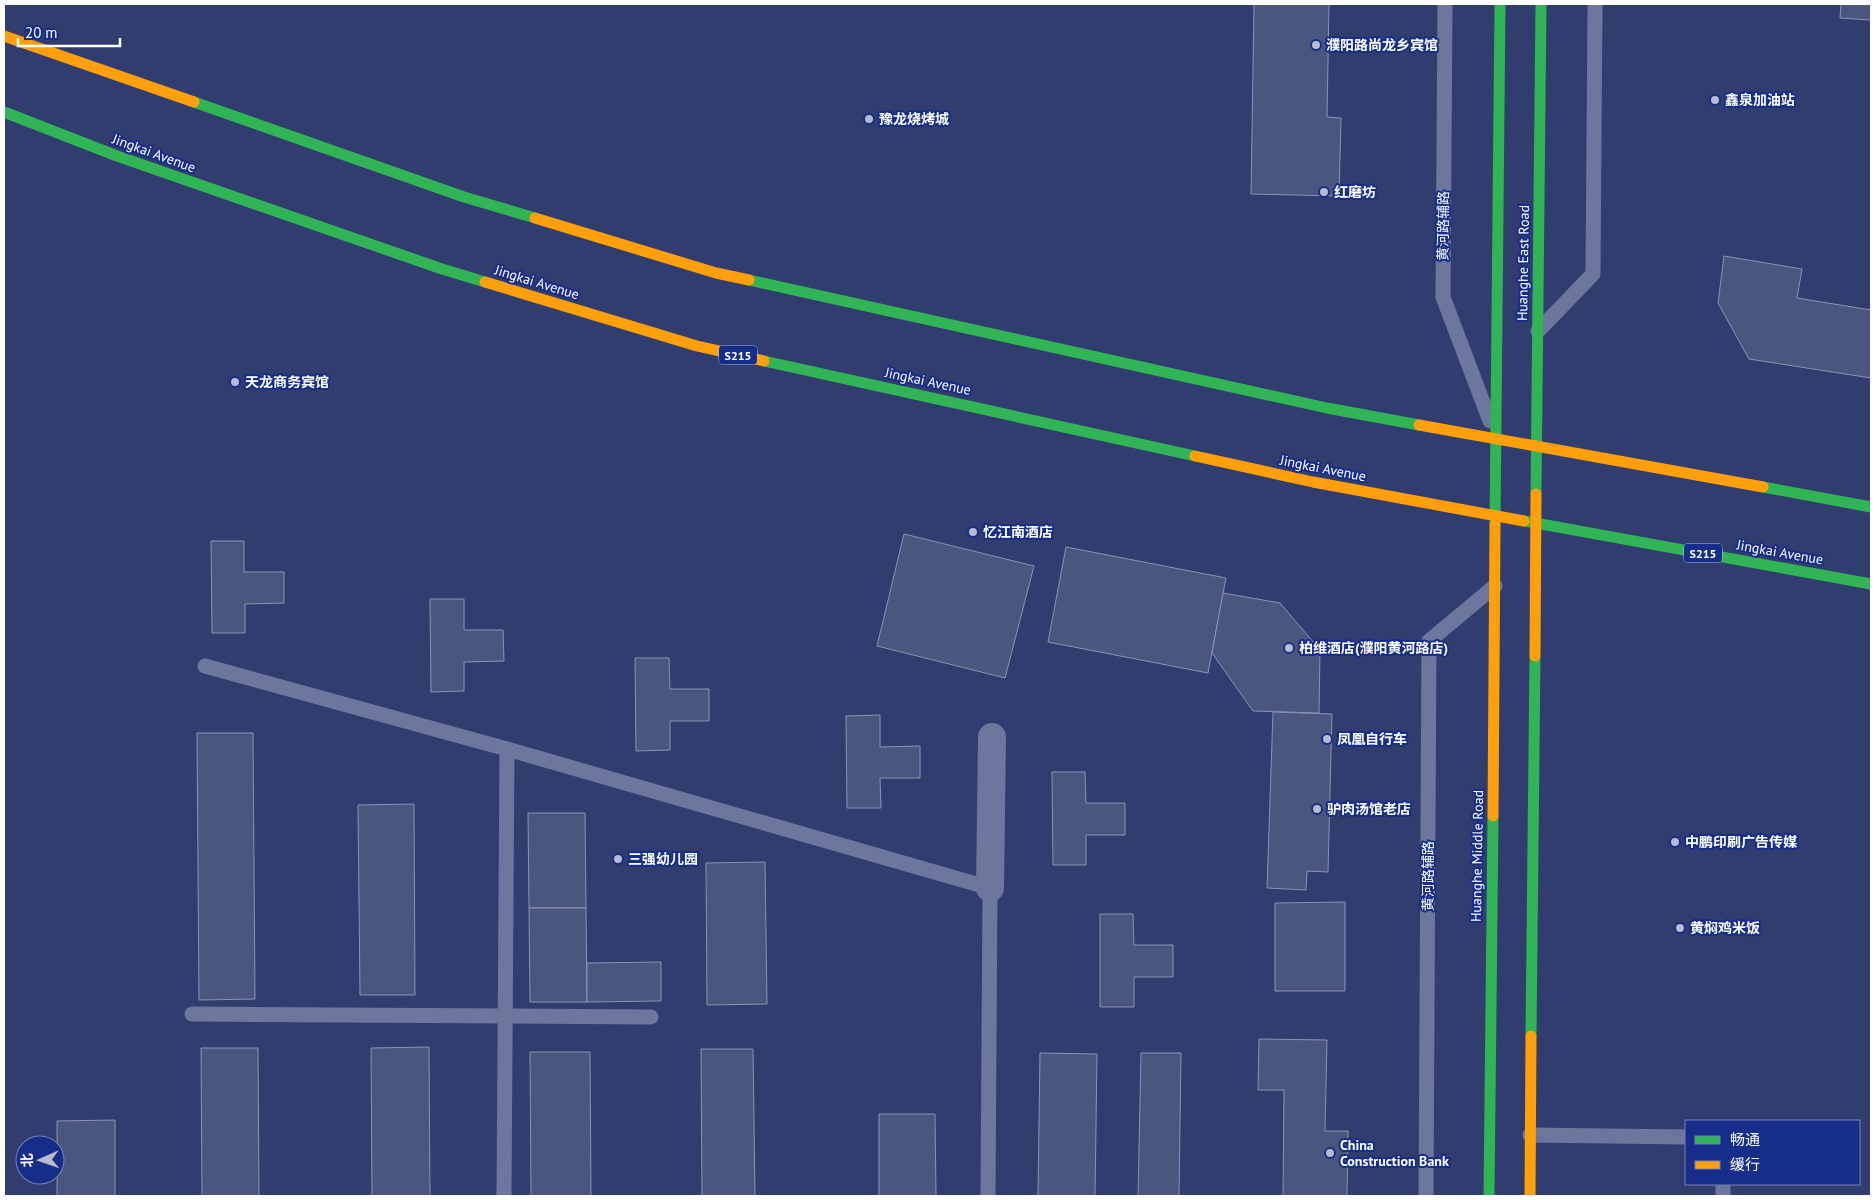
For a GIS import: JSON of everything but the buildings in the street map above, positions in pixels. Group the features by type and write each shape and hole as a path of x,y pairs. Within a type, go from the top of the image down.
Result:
{"main road":[{"name":"Huanghe East Road","path":"1495,515 1500,4"},
{"name":"Huanghe East Road","path":"1535,523 1540,4"},
{"path":"4,36 464,197 716,273 1327,408 1871,507"},
{"name":"Jingkai Avenue","path":"4,112 116,156 442,270 697,346 1313,482 1871,584"},
{"name":"Huanghe Middle Road","path":"1489,1196 1495,515"},
{"path":"1530,1196 1535,523"}],"street":[{"path":"990,888 992,737"}],"lane":[{"name":"黄河路辅路","path":"1445,4 1442,297 1496,438"},
{"path":"1537,332 1594,274 1596,4"},
{"name":"黄河路辅路","path":"1426,1196 1429,641 1495,586"},
{"path":"205,666 507,749 990,888 988,1196"},
{"path":"504,1196 507,749"},
{"path":"192,1014 652,1017"},
{"path":"1530,1136 1685,1137"}],"traffic: fast":[{"path":"1495,525 1500,4"},
{"path":"1536,494 1541,4"},
{"path":"194,102 464,197 535,218"},
{"path":"4,112 117,156 442,269 485,282"},
{"path":"749,280 1327,408 1419,425"},
{"path":"764,361 1195,456"},
{"path":"1763,487 1871,507"},
{"path":"1524,521 1871,584"},
{"path":"1531,1036 1535,656"},
{"path":"1489,1196 1493,816"}],"traffic: slow":[{"path":"4,36 194,102"},
{"path":"535,218 716,273 749,280"},
{"path":"485,282 697,346 764,361"},
{"path":"1419,425 1763,487"},
{"path":"1195,456 1313,482 1524,521"},
{"path":"1535,656 1536,494"},
{"path":"1493,816 1495,525"},
{"path":"1530,1196 1531,1036"}],"place":[{"name":"濮阳路尚龙乡宾馆","path":"1316,45"},
{"name":"鑫泉加油站","path":"1715,100"},
{"name":"豫龙烧烤城","path":"869,119"},
{"name":"红磨坊","path":"1324,192"},
{"name":"天龙商务宾馆","path":"235,382"},
{"name":"忆江南酒店","path":"973,532"},
{"name":"柏维酒店(濮阳黄河路店)","path":"1289,648"},
{"name":"凤凰自行车","path":"1327,739"},
{"name":"驴肉汤馆老店","path":"1317,809"},
{"name":"中鹏印刷广告传媒","path":"1675,842"},
{"name":"三强幼儿园","path":"618,859"},
{"name":"黄焖鸡米饭","path":"1680,928"},
{"name":"China Construction Bank","path":"1330,1153"}]}
